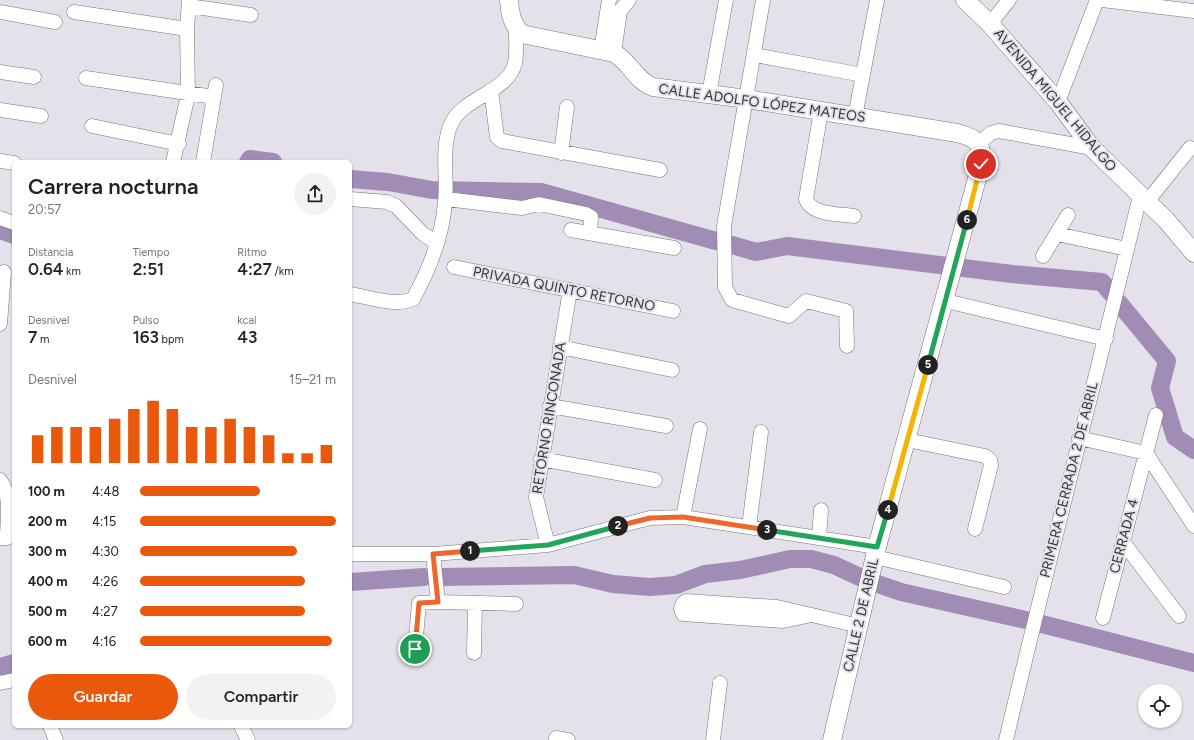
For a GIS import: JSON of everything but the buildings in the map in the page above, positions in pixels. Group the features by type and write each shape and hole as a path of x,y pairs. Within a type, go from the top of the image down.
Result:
{"main road":[{"path":"510,0 510,12 516,30"},
{"name":"AVENIDA MIGUEL HIDALGO","path":"965,0 990,24 1058,102 1092,148 1192,247"},
{"name":"CALLE ADOLFO LÓPEZ MATEOS","path":"516,30 530,37 608,52 627,62 646,84 653,87 747,99 957,133 969,136 980,144"},
{"name":"CALLE 2 DE ABRIL","path":"832,740 876,552 946,301 981,164 982,152 980,144"}],"street":[{"path":"608,52 609,0"},
{"path":"608,52 620,11 629,0"},
{"path":"710,94 726,0"},
{"path":"763,0 724,226 725,287 729,297 732,300 789,316 806,302 846,312 847,346"},
{"path":"855,117 877,0"},
{"path":"990,24 1009,0"},
{"path":"1058,102 1097,0"},
{"path":"1102,0 1194,11"},
{"path":"174,160 188,95 187,30 189,3 251,15"},
{"path":"0,12 55,22"},
{"path":"74,12 187,30"},
{"path":"352,294 396,302 405,302 413,299 437,243 446,200 444,181 447,138 452,122 462,108 507,79 514,64 516,30"},
{"path":"754,56 863,75"},
{"path":"0,72 34,77"},
{"path":"86,78 188,95 215,91 203,160"},
{"path":"491,90 497,138 502,141 660,170"},
{"path":"561,153 567,108"},
{"path":"0,110 41,116"},
{"path":"821,111 806,199 808,204 814,209 854,216"},
{"path":"92,126 178,144"},
{"path":"980,144 992,133 999,131 1092,148"},
{"path":"1143,199 1190,148"},
{"path":"0,161 12,163"},
{"path":"352,199 387,202 396,206 423,234 437,243"},
{"name":"PRIMERA CERRADA 2 DE ABRIL","path":"1006,740 1079,438 1106,340 1127,249 1143,199"},
{"path":"446,200 522,208 539,204 586,214 591,217 590,233"},
{"path":"1043,256 1068,215"},
{"path":"0,218 12,222"},
{"path":"571,230 674,248"},
{"path":"1057,234 1127,249"},
{"name":"PRIVADA QUINTO RETORNO","path":"454,267 673,311"},
{"path":"0,324 4,272"},
{"name":"RETORNO RINCONADA","path":"548,545 536,502 541,459 570,290"},
{"path":"946,301 1106,340"},
{"path":"560,347 672,370"},
{"path":"550,406 666,426"},
{"name":"CERRADA 4","path":"1103,618 1156,415"},
{"path":"683,517 700,429"},
{"path":"749,527 761,432"},
{"path":"1079,438 1146,453 1194,526"},
{"path":"907,440 984,456 990,460 991,465 975,529"},
{"path":"541,459 655,480"},
{"path":"0,480 4,485 7,495 5,540"},
{"path":"819,538 821,510"},
{"path":"352,554 433,554 548,545 650,518 683,517 819,538 1004,587"},
{"path":"1123,542 1179,616"},
{"path":"433,554 438,602"},
{"path":"812,615 783,621 683,614 681,609 683,603 686,602 777,607 812,615 859,626"},
{"path":"415,649 419,603 516,604"},
{"path":"474,653 475,603"},
{"path":"0,683 12,680"},
{"path":"713,740 720,683"},
{"path":"51,728 56,740"},
{"path":"242,728 248,740"}],"waterway":[{"path":"249,160 258,160"},
{"path":"352,179 388,182 432,190 541,192 716,241"},
{"path":"0,230 12,234"},
{"path":"732,245 756,252 787,246 1012,274 1102,282 1111,293"},
{"path":"1119,303 1167,361 1160,388 1175,437 1194,450"},
{"path":"440,577 574,575 613,584 650,587 676,585 705,574 740,570 790,559 811,559 834,565 864,579"},
{"path":"352,582 424,577"},
{"path":"875,583 901,592 1026,620"},
{"path":"1042,624 1194,663"},
{"path":"0,667 12,664"}],"route":[{"path":"415,649 417,609 419,603 438,602 433,554 548,545 650,518 683,517 877,547 946,301 981,164"}]}
